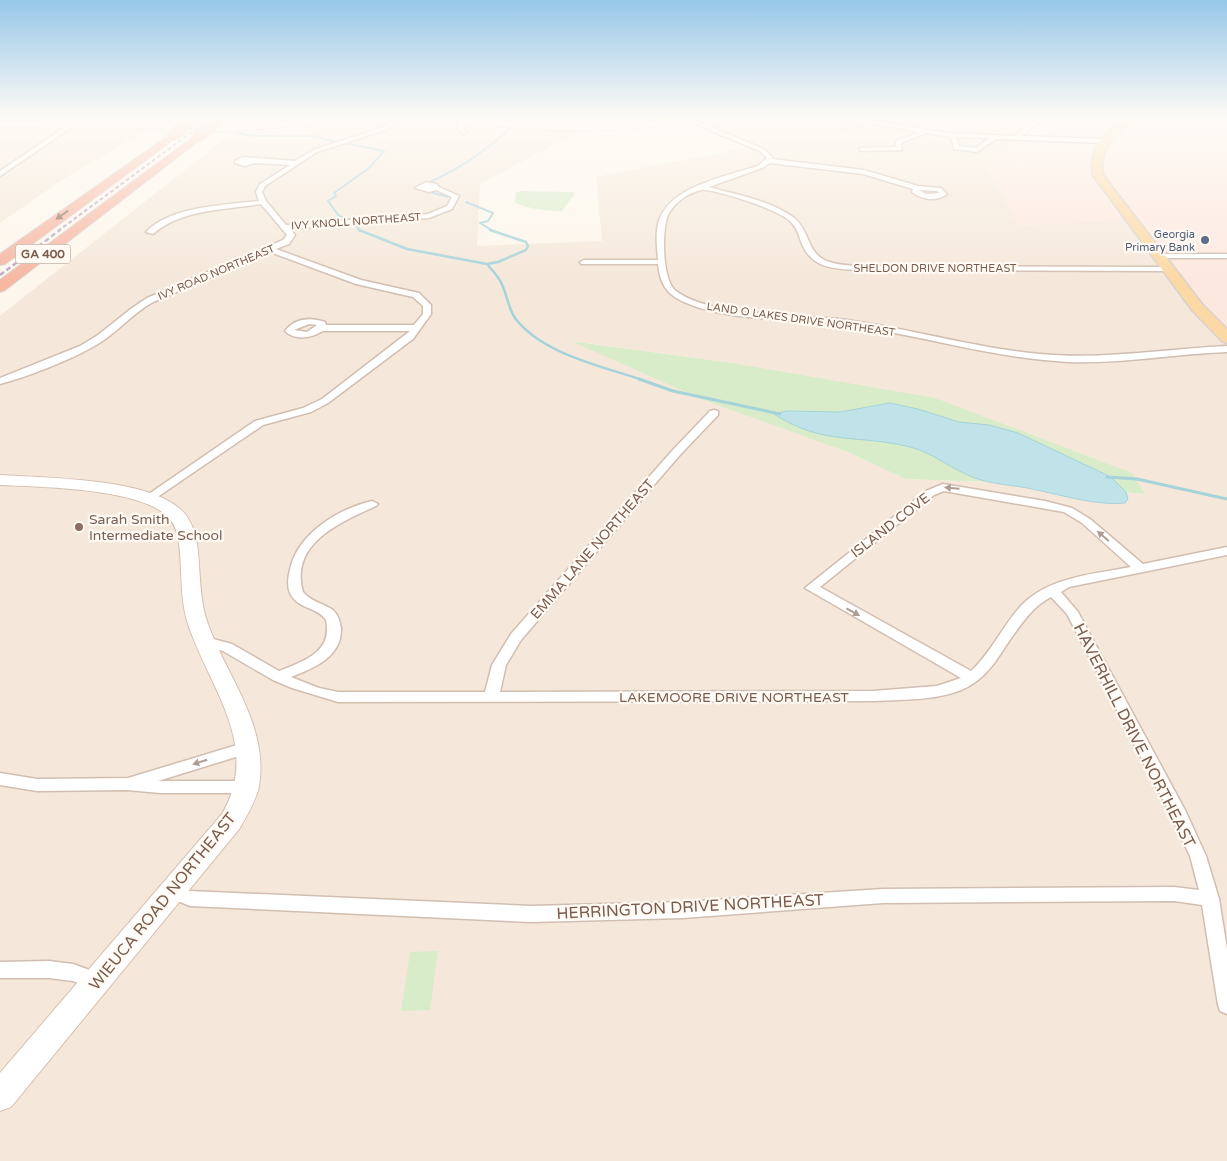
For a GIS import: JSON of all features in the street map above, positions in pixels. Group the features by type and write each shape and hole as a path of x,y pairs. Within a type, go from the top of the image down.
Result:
{"highway":[{"name":"GA 400","path":"0,261 123,171"},
{"name":"GA 400","path":"0,287 152,171"}],"main road":[{"path":"1097,171 1098,175 1157,256 1220,324 1227,338"}],"street":[{"path":"150,232 156,225 176,218 263,202 259,192 262,185 282,171"},
{"name":"LAND O LAKES DRIVE NORTHEAST","path":"748,171 680,196 666,210 660,231 664,282 671,292 688,302 716,309 842,322 997,351 1047,358 1094,358 1227,350"},
{"path":"857,171 918,188"},
{"name":"SHELDON DRIVE NORTHEAST","path":"702,187 788,216 800,227 813,256 837,266 857,268 1168,269"},
{"name":"IVY KNOLL NORTHEAST","path":"284,227 428,216 448,210 456,196 453,193 437,188"},
{"name":"IVY ROAD NORTHEAST","path":"0,381 86,346 104,335 131,310 150,300 270,249 290,238 291,235 263,202"},
{"path":"149,498 259,424 307,410 325,401 400,346 418,328 427,314 428,308 425,302 416,295 359,282 270,249"},
{"path":"1157,256 1227,256"},
{"path":"584,262 662,262"},
{"path":"321,328 418,328"},
{"name":"EMMA LANE NORTHEAST","path":"491,698 499,665 516,637 675,454 714,413"},
{"name":"WIEUCA ROAD NORTHEAST","path":"0,480 108,489 149,498 171,508 184,524 194,610 243,730 248,771 247,787 241,804 231,820 0,1096"},
{"name":"ISLAND COVE","path":"972,678 811,588 930,494 943,487 1045,504 1068,510 1086,521 1140,568"},
{"path":"278,677 311,663 329,650 334,637 334,622 328,614 312,608 297,593 294,583 296,566 304,545 322,529 372,504"},
{"name":"LAKEMOORE DRIVE NORTHEAST","path":"206,642 228,646 278,677 306,690 338,697 872,696 937,691 956,686 972,678 985,666 1025,609 1052,590 1080,580 1227,551"},
{"name":"HAVERHILL DRIVE NORTHEAST","path":"1052,590 1072,612 1180,817 1198,856 1210,899 1227,1005"},
{"path":"126,784 246,748"},
{"path":"0,779 37,785 126,784 160,787 247,787"},
{"name":"HERRINGTON DRIVE NORTHEAST","path":"172,891 190,898 531,914 683,910 883,896 1174,894 1210,899"},
{"path":"0,970 62,970 80,973 96,982"}],"shaded area":[{"path":"0,171 77,171 62,180 0,223"},
{"path":"183,171 504,171 480,184 477,246 602,241 596,177 626,171 1034,171 1128,219 1227,333 1227,1161 0,1161 0,316","holes":["573,341 732,363 1145,494 1019,483 905,479 848,452"]},
{"path":"988,171 1227,171 1227,333 1128,220 1020,226"}],"green space":[{"path":"516,192 575,193 562,211 556,211 532,208 515,203"},
{"path":"571,341 732,363 935,398 1132,473 1145,494 1019,483 905,479 848,452 701,399"},
{"path":"438,951 430,1010 401,1011 410,952"}],"water":[{"path":"890,403 918,409 959,422 989,425 1018,433 1111,477 1126,492 1128,499 1125,503 1101,503 988,482 967,475 935,457 910,447 825,435 792,424 774,414 787,411 840,412"}],"waterway":[{"path":"352,220 339,216 328,201 336,196 334,193 365,171"},
{"path":"432,181 452,171"},
{"path":"430,192 448,197"},
{"path":"466,202 493,213 488,221 480,223 493,231"},
{"path":"356,226 359,230"},
{"path":"359,230 407,249 487,264"},
{"path":"487,264 498,262 526,250 528,246 526,242 493,231"},
{"path":"487,264 502,284 515,318 541,341 591,364 640,380"},
{"path":"640,380 673,391 780,414"},
{"path":"1107,477 1137,479 1227,499"}],"railway":[{"path":"58,231 139,171"},
{"path":"0,275 60,230"}],"place":[{"name":"Georgia Primary Bank","path":"1205,240"},
{"name":"Sarah Smith Intermediate School","path":"79,527"}]}
